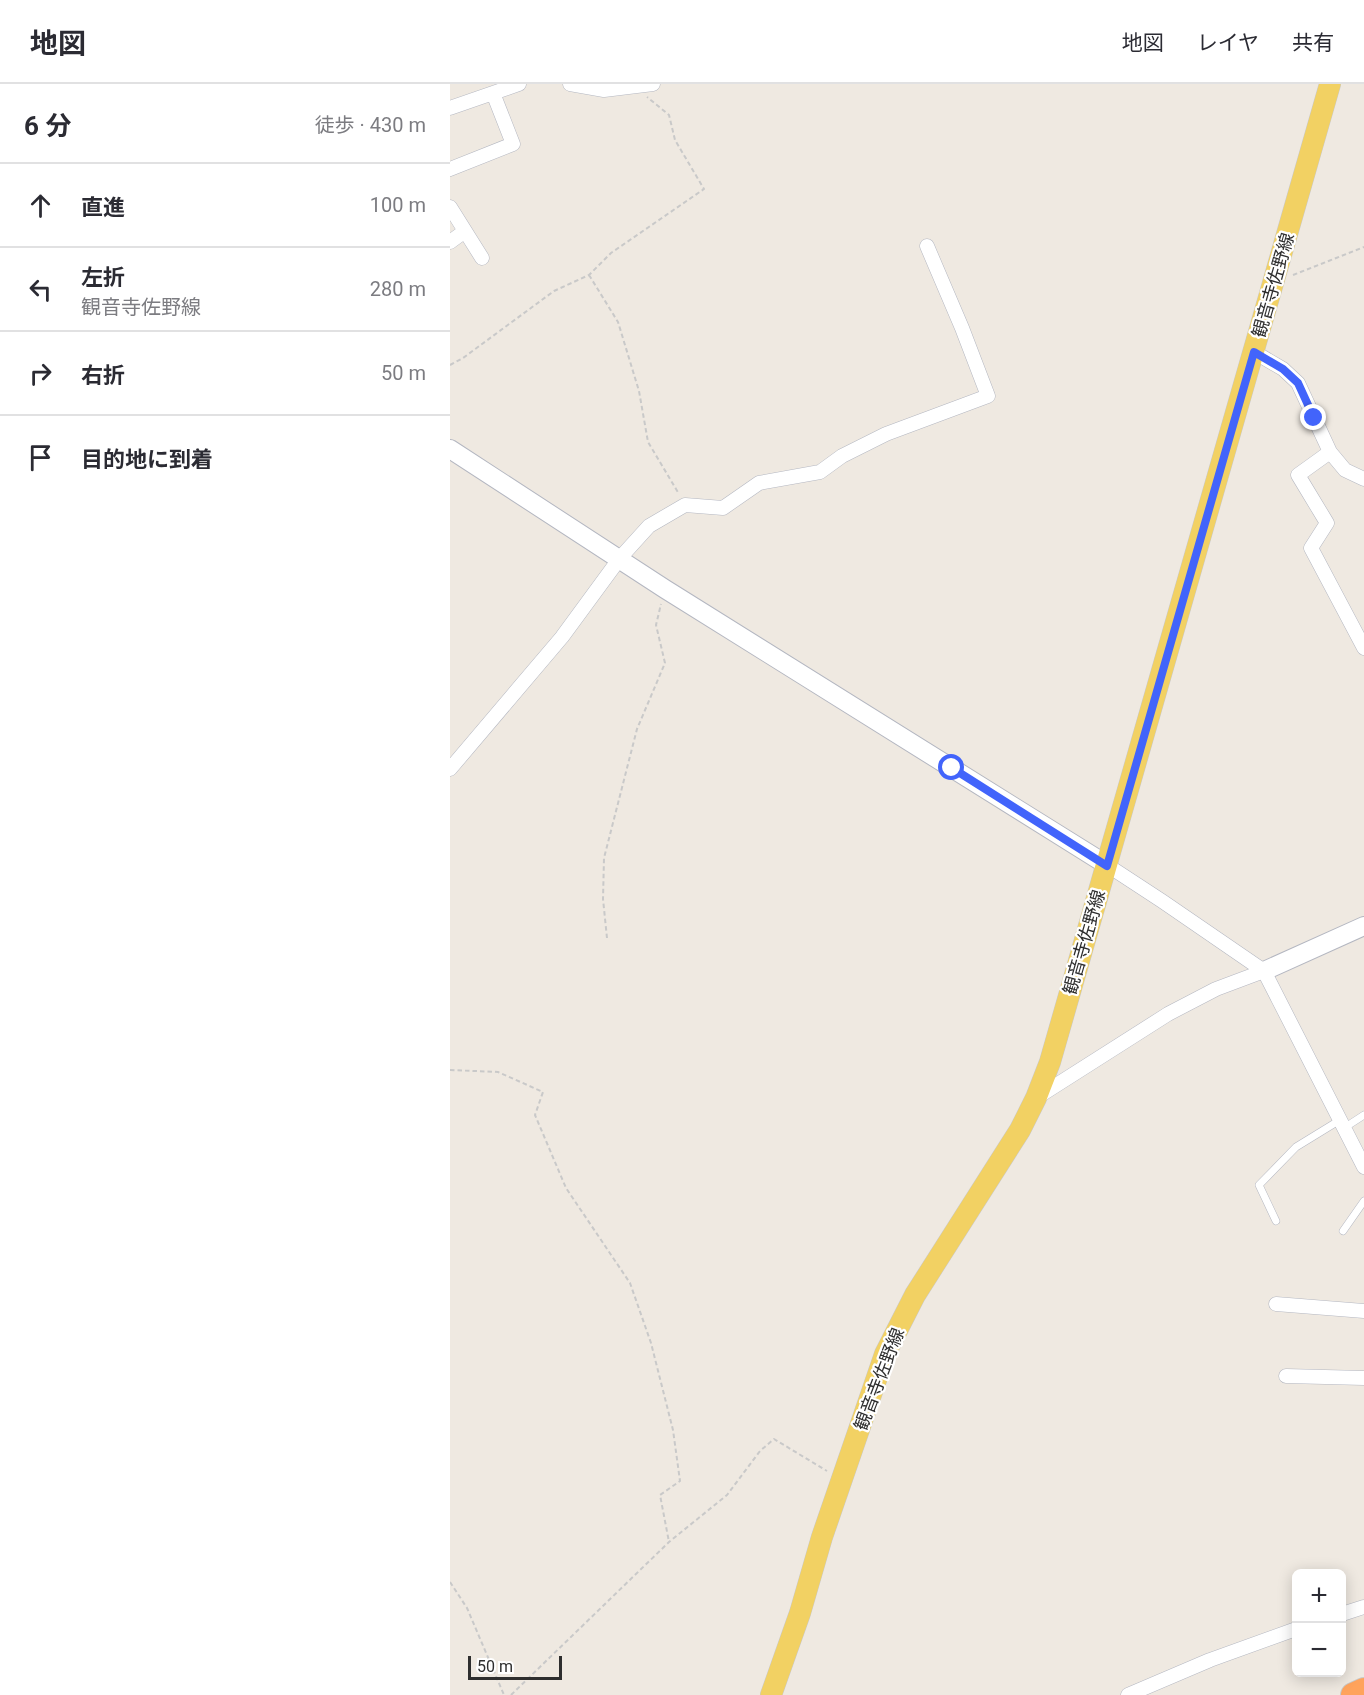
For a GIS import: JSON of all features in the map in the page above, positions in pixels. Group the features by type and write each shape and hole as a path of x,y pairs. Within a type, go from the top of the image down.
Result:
{"highway":[{"path":"1353,1695 1364,1690"}],"main road":[{"name":"観音寺佐野線","path":"771,1695 800,1613 870,1394 898,1326 915,1295 1020,1130 1050,1062 1329,85"}],"street":[{"path":"450,108 519,84"},
{"path":"570,84 604,90 653,84"},
{"path":"450,169 513,144 493,93"},
{"path":"450,207 482,258"},
{"path":"450,242 465,231"},
{"path":"450,769 562,637 620,558 649,526 685,505 723,508 759,483 820,472 842,456 886,434 988,396 927,246"},
{"path":"1254,352 1283,369 1298,383 1330,453 1346,470 1364,479"},
{"path":"450,449 665,589 1162,901 1264,971 1364,1167"},
{"path":"1330,453 1298,475 1327,523 1311,548 1364,648"},
{"path":"1036,1098 1168,1014 1216,989 1264,971 1364,926"},
{"path":"1276,1304 1364,1311"},
{"path":"1286,1377 1364,1378"},
{"path":"1346,1612 1364,1607"},
{"path":"1128,1695 1209,1660 1292,1630"}],"lane":[{"path":"1276,1221 1259,1185 1296,1147 1364,1115"},
{"path":"1343,1231 1364,1201"}],"path":[{"path":"450,365 464,358 554,291 589,275 611,253 704,189 675,140 669,115 634,86"},
{"path":"1274,283 1364,247"},
{"path":"589,275 618,322 639,391 648,442 685,505"},
{"path":"607,938 603,899 604,858 637,729 665,663 656,625 665,589"},
{"path":"450,1070 498,1072 543,1092 535,1115 566,1188 630,1283 651,1343 673,1430 680,1481 660,1495 669,1542"},
{"path":"511,1695 669,1542 727,1495 760,1451 774,1439 842,1479"},
{"path":"450,1582 467,1608 504,1695"}],"route":[{"path":"952,768 1107,866 1254,352 1283,369 1298,383 1314,418"}]}
